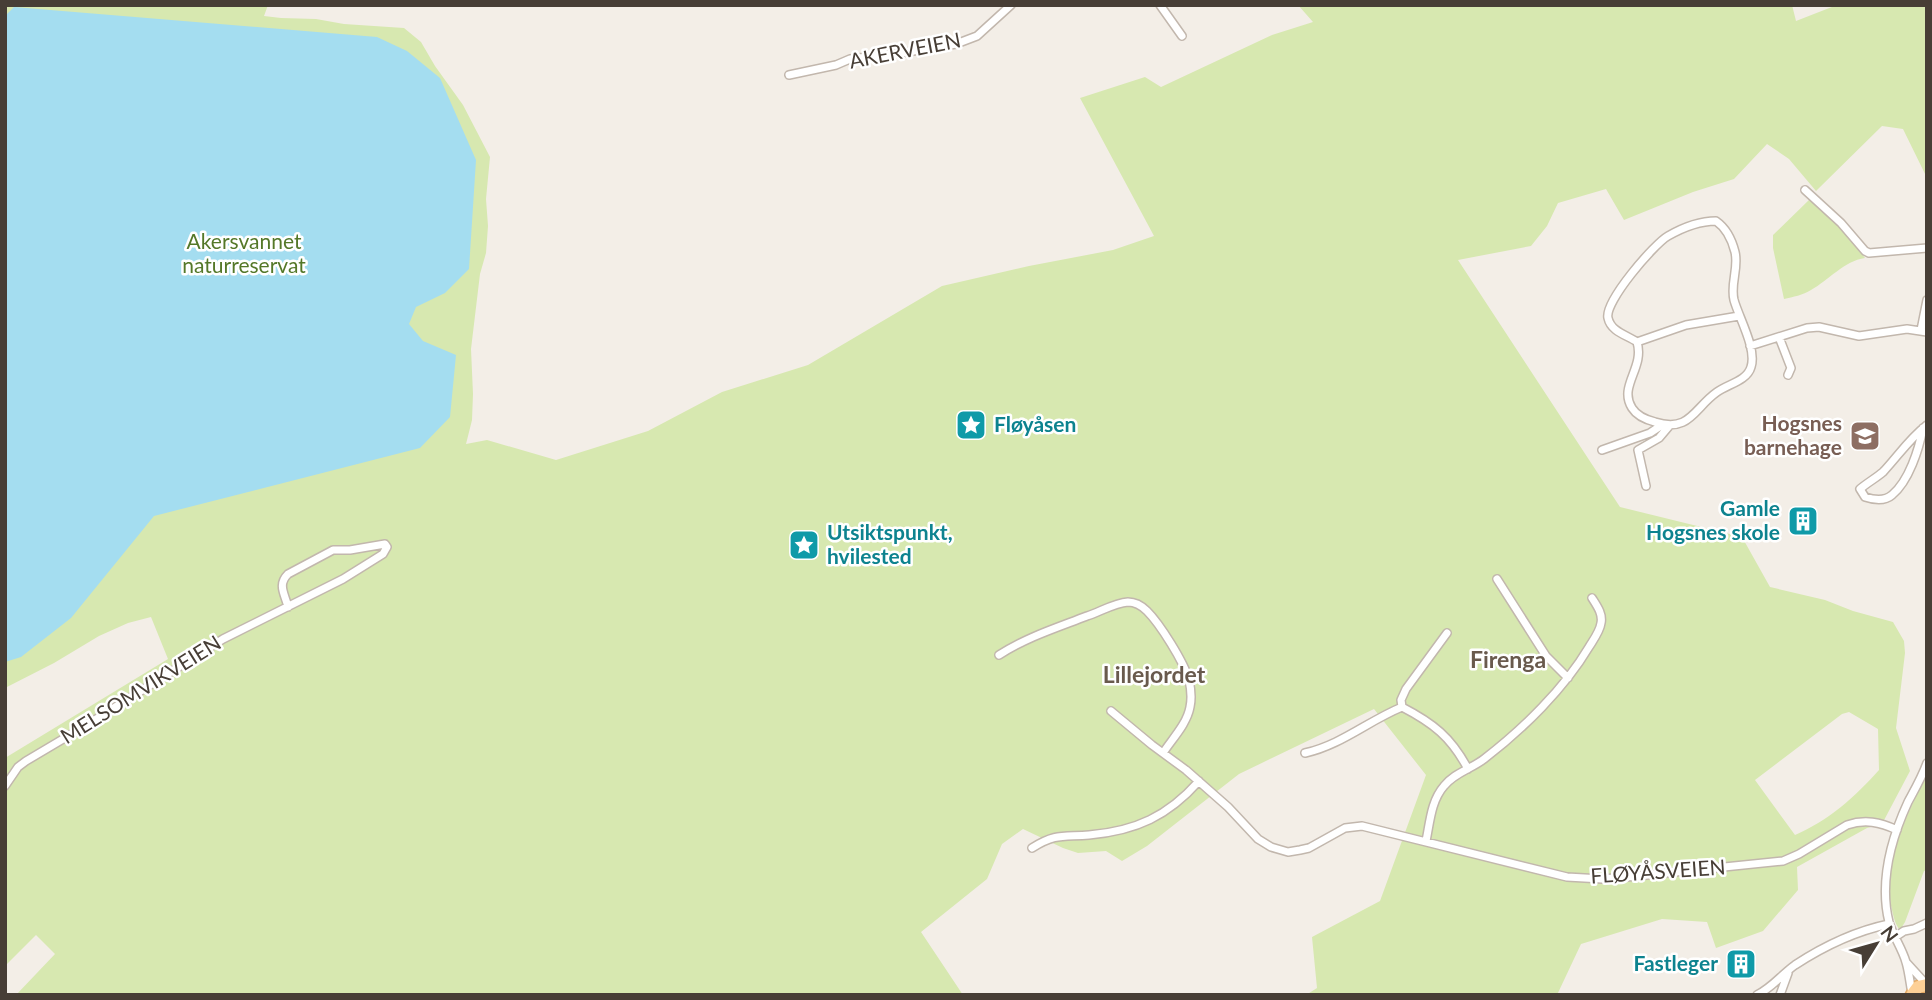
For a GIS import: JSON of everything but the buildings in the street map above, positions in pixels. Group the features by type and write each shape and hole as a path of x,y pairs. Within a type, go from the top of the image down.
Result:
{"main road":[{"path":"1912,994 1918,987 1927,985"}],"street":[{"name":"AKERVEIEN","path":"789,75 836,65 850,59 956,44 977,36 1011,5"},
{"path":"1160,5 1182,36"},
{"path":"1805,190 1869,253 1927,248"},
{"path":"1602,450 1666,425 1683,423 1716,392 1744,377 1751,368 1750,346 1732,292 1736,256 1723,227 1716,221 1705,222 1670,235 1656,244 1608,308 1612,327 1637,342 1640,355 1628,389 1630,403 1637,414 1666,425"},
{"path":"1750,346 1807,328 1819,327 1859,336 1907,328 1924,331 1927,300"},
{"path":"1637,342 1686,325 1739,316"},
{"path":"1779,337 1791,368 1788,375"},
{"path":"1646,486 1638,450 1659,438 1666,425"},
{"path":"1925,427 1910,468 1891,496 1879,500 1865,497 1860,489 1884,471 1910,440 1925,427"},
{"name":"MELSOMVIKVEIEN","path":"5,786 18,767 26,761 223,639 288,607 343,579 383,554 387,547 385,544 333,550 288,575 281,585 288,607"},
{"path":"1497,579 1546,656 1567,678"},
{"path":"1426,841 1437,794 1448,781 1486,757 1545,705 1587,651 1601,623 1592,598"},
{"path":"999,655 1041,632 1115,606 1129,602 1142,607 1161,629 1181,661 1191,691 1187,717 1163,753"},
{"path":"1402,707 1401,700 1406,689 1447,633"},
{"path":"1402,707 1448,738 1468,769"},
{"path":"1305,754 1323,749 1386,713 1402,707"},
{"path":"1032,848 1047,838 1059,835 1106,834 1135,826 1174,807 1199,781 1111,711"},
{"path":"1912,994 1906,962 1889,924 1886,874 1897,830 1927,763"},
{"name":"FLØYÅSVEIEN","path":"1199,781 1228,807 1248,830 1265,844 1282,851 1309,848 1334,833 1354,826 1375,828 1567,877 1602,879 1783,861 1855,822 1871,821 1897,830"},
{"path":"1895,937 1927,923"},
{"path":"1756,995 1768,989 1798,963 1852,934 1889,924"},
{"path":"1906,962 1927,985"},
{"path":"1780,995 1788,971"}],"green space":[{"path":"5,5 268,5 264,16 404,28 421,42 463,105 490,157 486,199 486,253 480,274 471,349 472,420 466,444 487,440 556,460 648,431 722,392 808,365 942,286 1113,250 1154,236 1080,98 1145,77 1161,87 1272,35 1313,22 1298,5 1792,5 1796,21 1837,5 1927,5 1927,178 1903,129 1882,126 1816,191 1789,159 1767,144 1734,179 1693,192 1624,220 1606,189 1558,203 1547,226 1531,246 1458,260 1620,507 1742,537 1770,587 1825,600 1893,622 1904,641 1896,728 1910,771 1882,824 1867,828 1797,867 1798,890 1763,931 1716,948 1707,922 1662,919 1581,944 1557,995 1306,995 1317,988 1312,937 1380,901 1426,775 1374,709 1239,774 1147,846 1122,861 1106,851 1078,853 1023,829 1002,844 987,879 921,932 963,995 16,995 55,954 36,935 5,966 5,758 168,659 151,617 128,623 99,636 5,688","holes":["1849,712 1878,729 1879,770 1840,807 1819,823 1795,835 1755,780 1842,714"]},
{"path":"1810,199 1843,229 1865,258 1843,267 1808,292 1784,299 1773,248 1773,235"},
{"path":"1927,775 1927,870 1924,871 1900,930 1892,910 1890,876 1904,823"}],"water":[{"name":"Akersvannet naturreservat","path":"14,7 377,37 407,51 440,78 476,160 469,269 445,293 416,307 409,324 423,341 456,355 450,417 420,448 154,516 71,618 21,657 5,662 5,16"}],"place":[{"name":"Fløyåsen","path":"971,425"},
{"name":"Hogsnes barnehage","path":"1865,436"},
{"name":"Gamle Hogsnes skole","path":"1803,521"},
{"name":"Utsiktspunkt, hvilested","path":"804,545"},
{"name":"Fastleger","path":"1741,964"}],"district":[{"name":"Firenga","path":"1508,660"},
{"name":"Lillejordet","path":"1154,675"}]}
